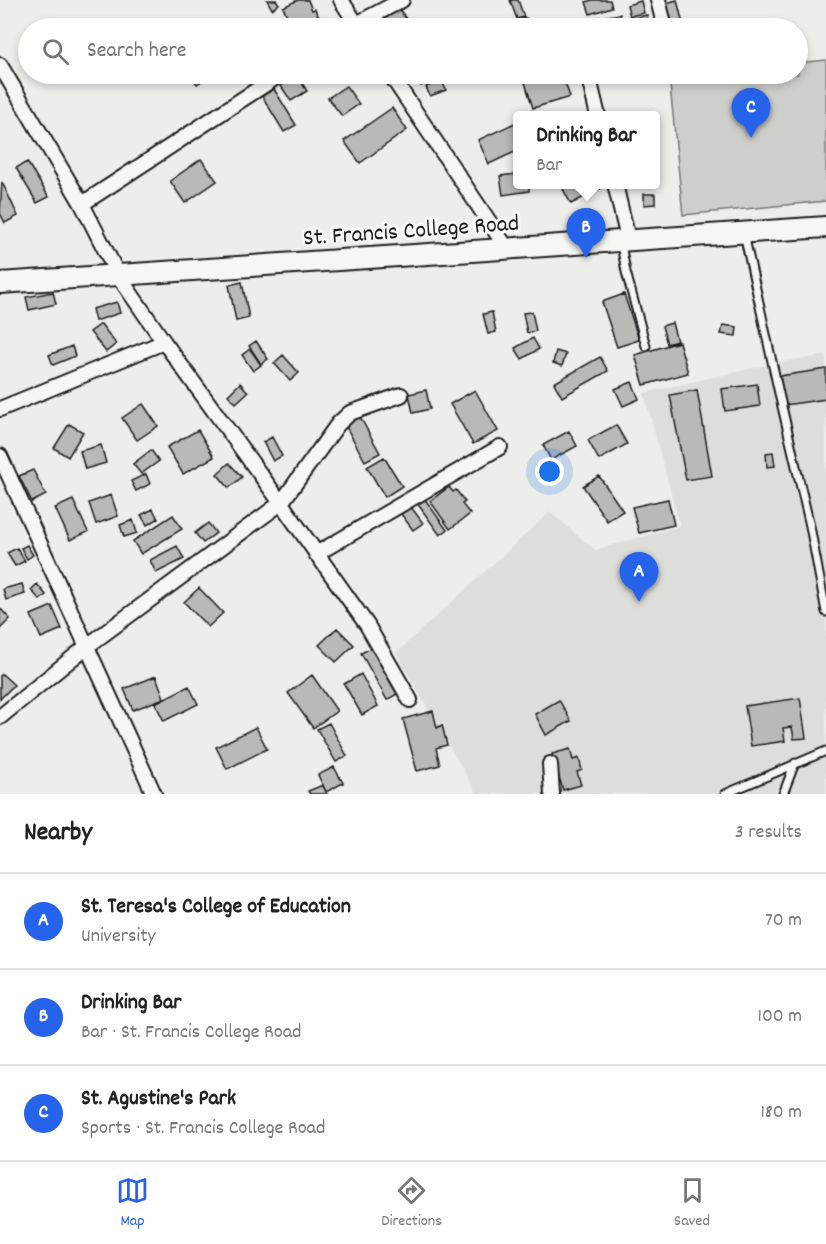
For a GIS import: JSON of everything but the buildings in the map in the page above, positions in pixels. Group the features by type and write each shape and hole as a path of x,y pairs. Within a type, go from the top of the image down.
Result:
{"main road":[{"name":"St. Francis College Road","path":"0,283 826,227"}],"street":[{"path":"342,0 351,18"},
{"path":"371,18 402,0"},
{"path":"658,0 662,18"},
{"path":"0,65 82,204 118,275 367,625 410,700"},
{"path":"82,204 266,84"},
{"path":"397,84 506,248"},
{"path":"590,84 597,111"},
{"path":"616,189 624,240"},
{"path":"0,409 164,342"},
{"path":"0,717 86,647 281,503 338,424 350,413 401,395"},
{"path":"316,554 500,447"},
{"path":"0,456 154,794"},
{"path":"550,764 552,794"}],"lane":[{"path":"744,232 810,526 826,612"},
{"path":"624,240 626,272 646,346"},
{"path":"725,794 826,752"},
{"path":"783,794 795,764"}],"shaded area":[{"path":"826,60 826,201 683,215 670,84 808,84 808,62"},
{"path":"826,355 826,794 477,794 396,653 550,512 595,550 680,526 644,393 780,362"}],"place":[{"name":"St. Agustine's Park","path":"751,138"},
{"name":"Drinking Bar","path":"586,258"},
{"name":"St. Teresa's College of Education","path":"639,602"}]}
